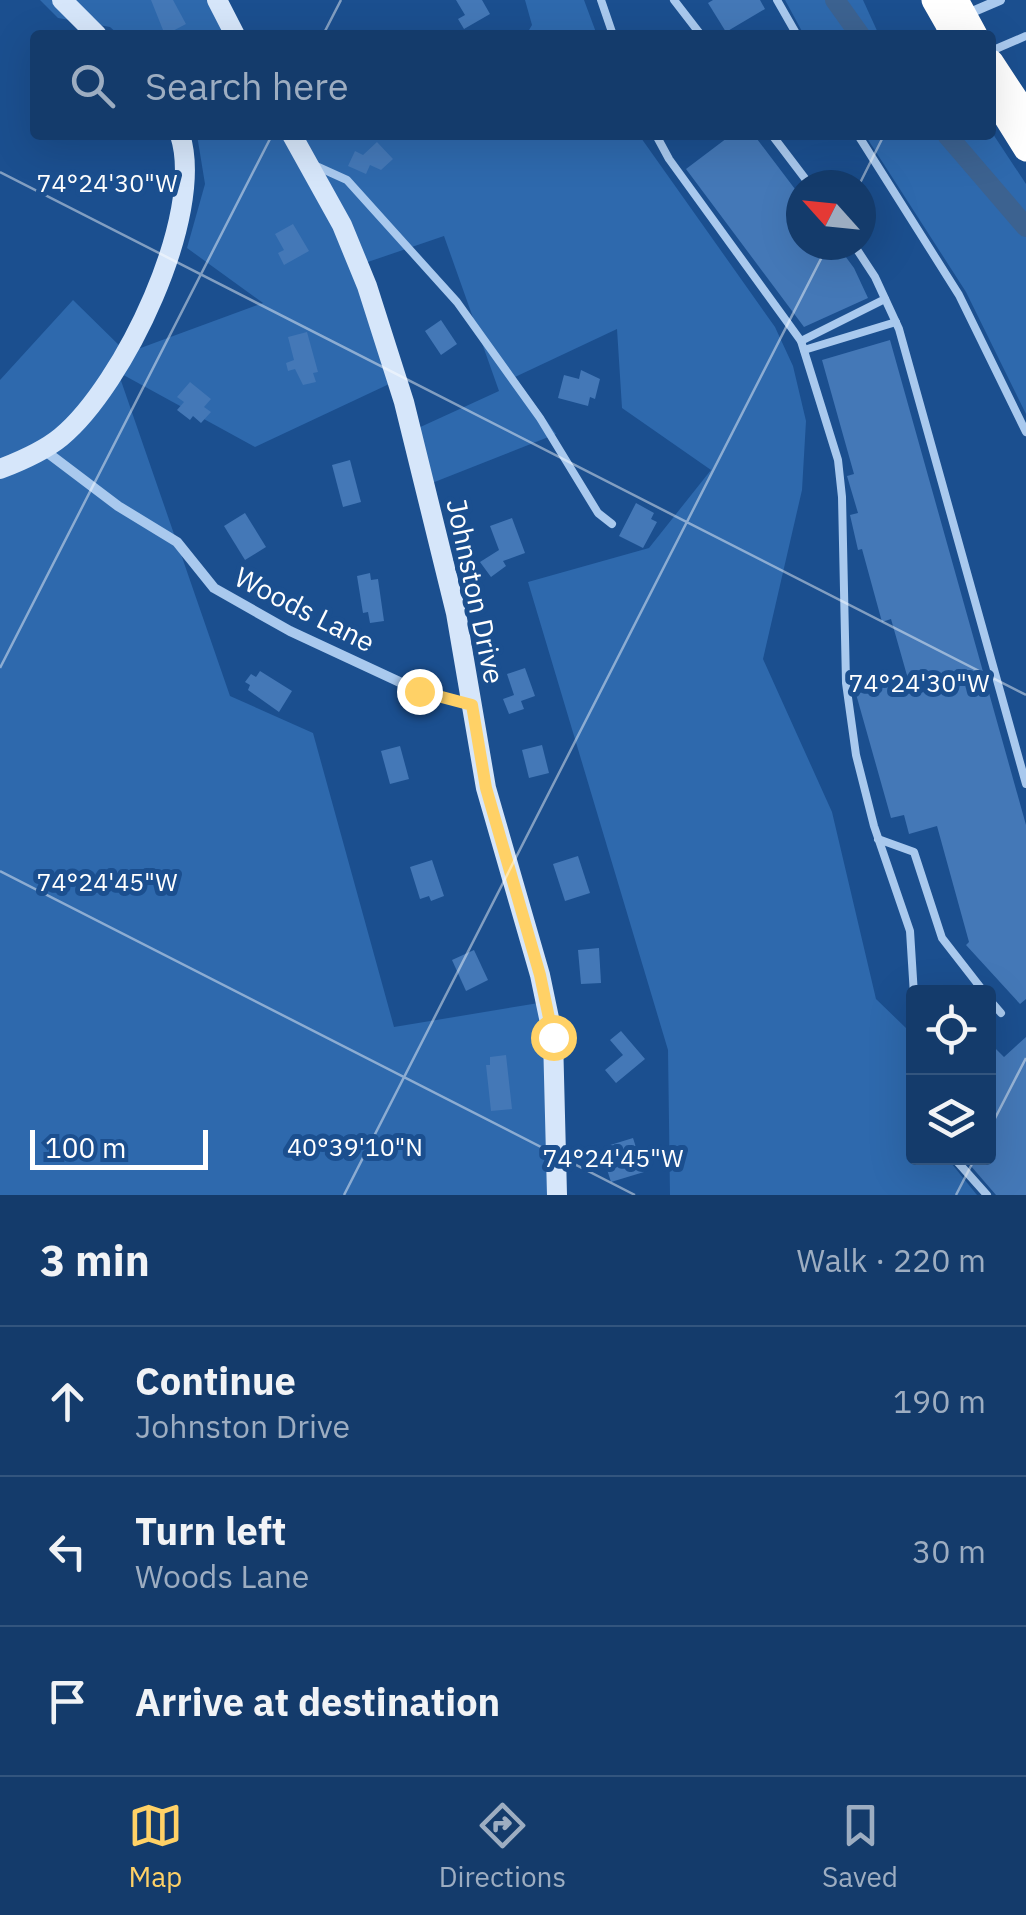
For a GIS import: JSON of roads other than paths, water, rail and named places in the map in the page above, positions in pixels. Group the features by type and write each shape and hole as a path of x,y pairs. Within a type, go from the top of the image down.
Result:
{"highway":[{"path":"934,0 962,21"},
{"path":"996,69 1023,105"},
{"path":"996,101 1026,149"}],"street":[{"path":"62,0 91,30"},
{"path":"217,0 232,30"},
{"path":"962,21 1000,0"},
{"path":"0,469 62,436 104,388 159,283 182,213 186,179 182,140"},
{"name":"Johnston Drive","path":"295,140 342,224 367,286 404,402 456,613 486,788 540,975 553,1037 556,1195"},
{"name":"Woods Lane","path":"43,449 118,506 177,542 214,588 290,630 419,691 472,705"}],"lane":[{"path":"601,0 612,30"},
{"path":"674,0 697,30"},
{"path":"777,0 793,30"},
{"path":"996,49 1026,36"},
{"path":"659,140 802,346 838,460 846,683 856,755 878,839 910,931 913,985"},
{"path":"776,140 799,170"},
{"path":"861,140 959,296 1026,432"},
{"path":"309,164 347,180 445,288 540,418 598,513 612,524"},
{"path":"862,260 896,322 1026,784"},
{"path":"802,346 885,300"},
{"path":"802,346 896,322"},
{"path":"878,839 914,852 942,938 978,985"},
{"path":"996,1008 1001,1014"},
{"path":"960,1165 986,1195"}],"waterway":[{"path":"835,0 856,30"},
{"path":"951,140 1026,227"}]}
